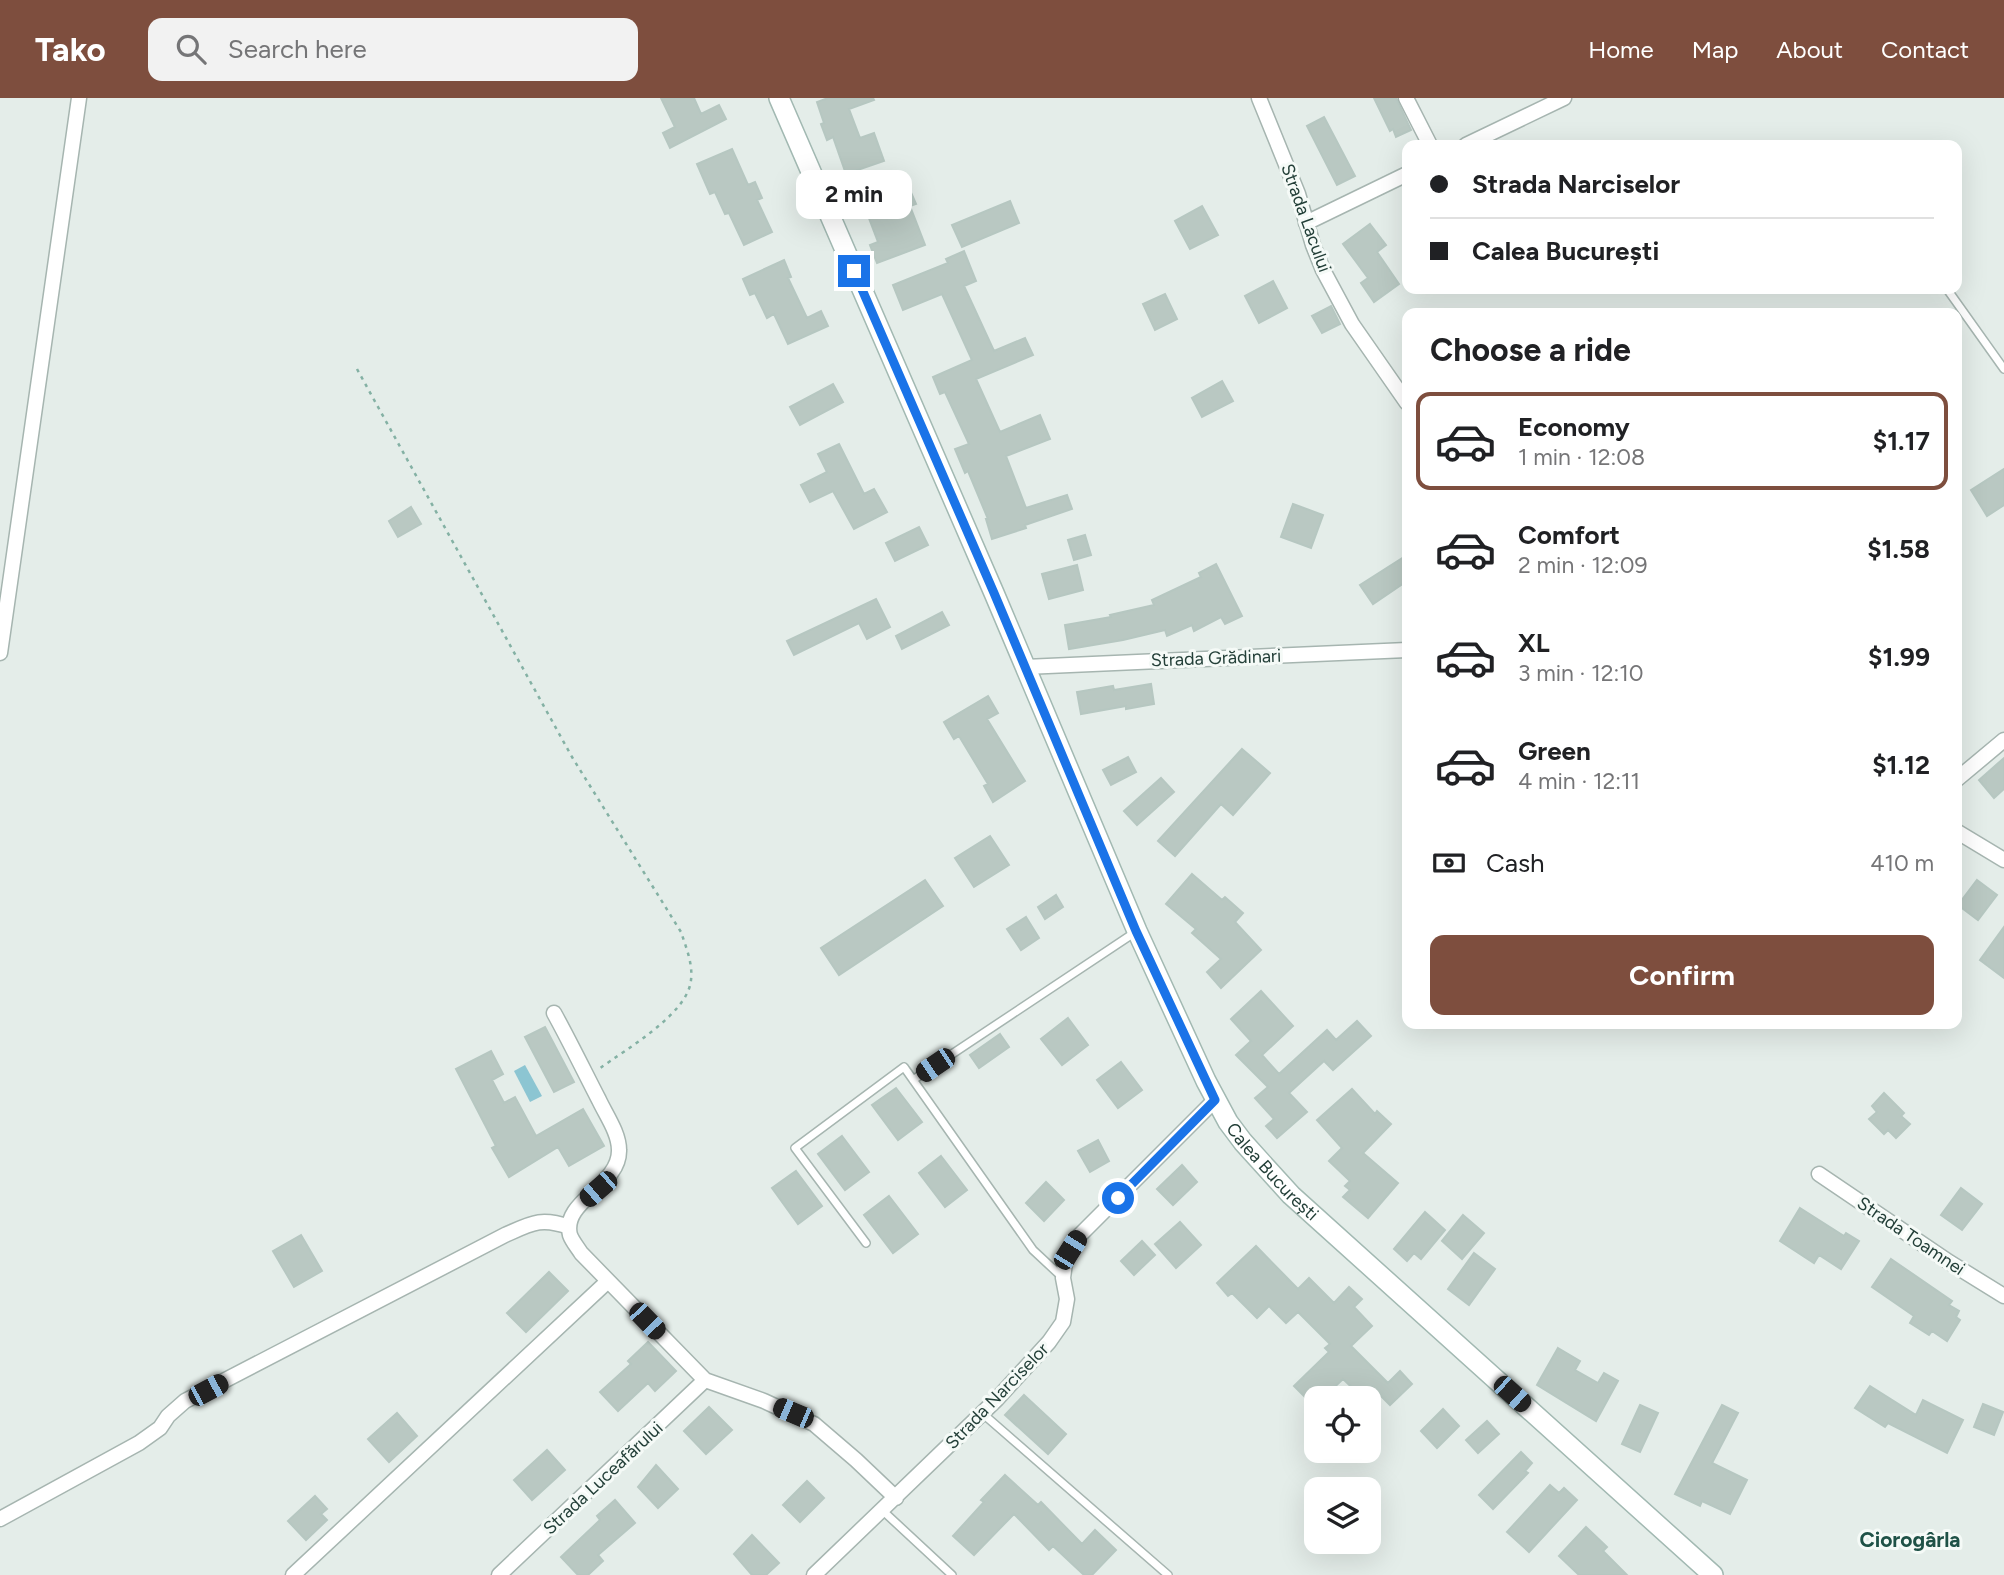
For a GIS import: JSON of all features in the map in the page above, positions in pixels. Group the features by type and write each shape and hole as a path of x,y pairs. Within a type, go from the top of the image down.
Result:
{"main road":[{"name":"Calea București","path":"779,98 1136,931 1215,1100 1243,1142 1291,1195 1713,1575"}],"street":[{"path":"0,653 79,98"},
{"name":"Strada Lacului","path":"1259,98 1295,185 1313,245 1335,294 1366,346 1402,396"},
{"path":"1406,98 1427,140"},
{"path":"1476,140 1564,98"},
{"path":"1306,222 1402,176"},
{"name":"Strada Grădinari","path":"1025,667 1402,650"},
{"path":"1962,775 2004,740"},
{"path":"1962,835 2004,860"},
{"path":"554,1013 613,1128 620,1150 614,1170 579,1206 569,1221 571,1237 581,1253 705,1380 764,1401 814,1424 895,1498"},
{"name":"Strada Narciselor","path":"814,1575 982,1413 1049,1342 1063,1322 1067,1299 1063,1278 1065,1263 1078,1237 1215,1100"},
{"name":"Strada Toamnei","path":"1819,1174 2004,1296"},
{"path":"0,1519 139,1443 160,1428 168,1416 185,1401 505,1235 532,1222 549,1220 569,1227"},
{"path":"293,1575 608,1281"},
{"name":"Strada Luceafărului","path":"499,1575 705,1380"}],"lane":[{"path":"1962,310 2004,369"},
{"path":"913,1080 1136,931"},
{"path":"866,1243 795,1148 904,1067 1033,1250 1063,1278"},
{"path":"982,1413 1168,1575"},
{"path":"883,1510 952,1575"}],"path":[{"path":"357,369 572,757 681,932 692,979 686,999 675,1013 588,1077"}],"water":[{"path":"525,1065 542,1096 530,1102 514,1071"}],"building":[{"path":"661,98 694,98 701,114 719,105 726,119 670,148 663,133 675,127"},
{"path":"828,98 873,98 874,100 849,109 860,138 874,133 884,161 846,174 833,137 827,140 821,124 824,123 817,102"},
{"path":"1374,98 1396,98 1411,130 1396,137 1393,129 1390,131"},
{"path":"1324,117 1355,176 1337,185 1307,126"},
{"path":"732,149 748,185 755,182 762,198 757,200 772,232 744,245 729,213 725,214 715,192 710,194 697,164"},
{"path":"909,188 916,204 910,206 925,245 877,263 870,245 878,242 864,205"},
{"path":"1010,201 1019,223 962,247 952,225"},
{"path":"1202,206 1218,235 1190,249 1175,221"},
{"path":"1370,224 1386,245 1377,252 1399,284 1374,302 1361,283 1368,278 1343,244"},
{"path":"964,251 976,281 964,286 994,351 1025,338 1033,355 976,379 1000,432 1040,415 1050,439 1006,456 1026,508 1067,495 1072,509 992,539 988,519 968,471 965,473 955,449 969,444 945,392 940,394 933,377 972,360 942,294 903,310 893,285 948,263 946,259"},
{"path":"784,260 791,277 788,278 807,318 821,311 828,326 788,344 774,314 767,318 755,293 750,295 743,279"},
{"path":"1273,281 1287,308 1259,323 1245,296"},
{"path":"1165,294 1177,319 1155,330 1143,304"},
{"path":"1331,306 1340,324 1322,333 1312,316"},
{"path":"1222,381 1233,401 1202,417 1192,398"},
{"path":"833,384 843,402 800,425 790,407"},
{"path":"839,444 864,494 874,489 887,512 854,529 833,491 810,502 801,485 827,472 818,454"},
{"path":"2004,469 2004,505 1987,516 1971,490"},
{"path":"1293,504 1323,515 1311,548 1281,537"},
{"path":"411,507 421,524 398,537 389,521"},
{"path":"919,527 928,545 895,561 886,543"},
{"path":"1085,535 1091,555 1074,560 1068,540"},
{"path":"1402,558 1402,584 1373,604 1360,585"},
{"path":"1216,564 1242,616 1225,624 1221,617 1194,631 1192,625 1167,636 1165,630 1069,649 1065,625 1111,617 1110,615 1154,605 1152,600 1201,577 1199,573"},
{"path":"1077,565 1083,590 1049,599 1042,574"},
{"path":"876,599 890,627 867,639 859,623 794,655 787,641"},
{"path":"942,612 949,625 902,649 896,636"},
{"path":"1151,684 1154,704 1081,714 1077,692"},
{"path":"988,696 998,713 987,719 1025,781 993,802 984,786 988,784 959,736 954,739 944,722"},
{"path":"1242,749 1270,773 1233,815 1221,804 1175,856 1158,841"},
{"path":"1128,757 1136,772 1111,785 1103,770"},
{"path":"2004,758 2004,789 1994,798 1979,780"},
{"path":"1161,778 1174,792 1137,825 1124,811"},
{"path":"990,836 1009,865 974,887 955,858"},
{"path":"1192,874 1222,900 1225,897 1243,913 1235,922 1261,950 1221,988 1207,972 1221,959 1192,933 1196,929 1166,904"},
{"path":"925,880 943,906 839,975 821,948"},
{"path":"1977,880 1997,895 1978,920 1962,908 1962,900"},
{"path":"1056,895 1063,907 1045,919 1038,907"},
{"path":"1026,917 1039,938 1021,950 1007,929"},
{"path":"2004,927 2004,978 1980,960"},
{"path":"1261,991 1293,1026 1262,1055 1279,1074 1327,1030 1336,1040 1357,1021 1371,1036 1333,1070 1324,1061 1289,1093 1307,1112 1277,1138 1266,1126 1274,1119 1255,1098 1268,1087 1236,1055 1251,1041 1231,1019"},
{"path":"1068,1018 1088,1045 1062,1065 1041,1039"},
{"path":"545,1027 574,1082 554,1092 525,1037"},
{"path":"1000,1034 1009,1047 979,1068 970,1055"},
{"path":"491,1051 503,1074 492,1080 504,1103 515,1097 536,1136 583,1109 604,1146 569,1166 558,1147 509,1177 492,1148 496,1146 456,1069"},
{"path":"1121,1062 1142,1090 1118,1108 1097,1080"},
{"path":"896,1088 922,1122 898,1140 872,1105"},
{"path":"1352,1089 1375,1114 1377,1111 1391,1124 1363,1153 1398,1183 1368,1218 1343,1197 1350,1190 1345,1186 1350,1181 1329,1161 1342,1148 1317,1120"},
{"path":"1884,1093 1904,1113 1901,1116 1910,1124 1896,1138 1888,1130 1884,1134 1869,1119 1877,1112 1872,1106"},
{"path":"842,1136 869,1172 845,1190 818,1154"},
{"path":"1098,1140 1109,1161 1090,1172 1078,1151"},
{"path":"941,1156 967,1190 945,1207 919,1173"},
{"path":"1182,1165 1197,1182 1173,1205 1157,1189"},
{"path":"796,1171 822,1206 798,1224 772,1188"},
{"path":"1046,1182 1064,1200 1044,1221 1026,1203"},
{"path":"1961,1188 1982,1204 1962,1230 1941,1215"},
{"path":"889,1196 918,1234 893,1253 864,1215"},
{"path":"1800,1208 1844,1236 1846,1233 1859,1241 1841,1269 1819,1255 1814,1263 1780,1241"},
{"path":"1425,1212 1445,1230 1421,1259 1414,1253 1407,1261 1394,1249"},
{"path":"1463,1215 1484,1233 1462,1259 1442,1241"},
{"path":"1180,1222 1201,1245 1176,1268 1155,1244"},
{"path":"301,1235 322,1271 294,1287 273,1251"},
{"path":"1142,1241 1155,1255 1134,1275 1121,1261"},
{"path":"1256,1246 1298,1289 1309,1278 1334,1303 1349,1287 1362,1299 1354,1307 1372,1326 1351,1346 1388,1383 1400,1371 1412,1384 1390,1405 1381,1396 1381,1386 1350,1386 1343,1379 1336,1386 1304,1386 1304,1396 1294,1386 1329,1352 1325,1348 1330,1344 1298,1312 1286,1323 1269,1306 1257,1318 1232,1293 1228,1296 1217,1283"},
{"path":"1474,1253 1495,1269 1469,1305 1448,1289"},
{"path":"1891,1259 1952,1301 1949,1305 1959,1311 1956,1317 1960,1320 1947,1341 1932,1331 1929,1335 1910,1323 1914,1316 1872,1287"},
{"path":"549,1272 568,1291 526,1332 507,1313"},
{"path":"648,1342 676,1371 655,1391 648,1383 618,1411 600,1392 631,1364 628,1361"},
{"path":"1558,1348 1580,1361 1575,1370 1598,1383 1604,1373 1618,1381 1596,1421 1537,1385"},
{"path":"1870,1386 1916,1415 1923,1400 1963,1420 1947,1453 1888,1423 1885,1427 1855,1408"},
{"path":"1024,1395 1066,1434 1048,1454 1005,1415"},
{"path":"1983,1404 2003,1412 1994,1435 1974,1427"},
{"path":"1640,1405 1658,1413 1640,1452 1622,1444"},
{"path":"1722,1405 1738,1413 1712,1463 1747,1480 1730,1514 1702,1501 1700,1506 1675,1494"},
{"path":"709,1407 732,1430 706,1454 684,1431"},
{"path":"1443,1409 1459,1426 1437,1448 1421,1431"},
{"path":"397,1413 417,1436 389,1462 368,1439"},
{"path":"1487,1421 1499,1434 1478,1453 1466,1440"},
{"path":"547,1450 565,1470 532,1500 514,1480"},
{"path":"1521,1452 1532,1463 1525,1471 1528,1473 1493,1509 1479,1495"},
{"path":"656,1465 678,1489 658,1508 638,1487"},
{"path":"1005,1475 1038,1505 1041,1502 1082,1544 1095,1530 1116,1550 1092,1575 1084,1575 1053,1546 1049,1550 1014,1514 974,1555 953,1536"},
{"path":"807,1481 824,1498 800,1522 783,1505"},
{"path":"1550,1485 1559,1493 1564,1488 1577,1500 1529,1552 1507,1532"},
{"path":"315,1496 327,1509 321,1514 327,1520 306,1540 288,1521"},
{"path":"615,1500 635,1523 598,1555 603,1561 588,1575 578,1575 561,1557 600,1520 597,1516"},
{"path":"1586,1527 1607,1547 1603,1551 1627,1575 1579,1575 1559,1556"},
{"path":"752,1535 779,1563 766,1575 752,1575 734,1554"}],"district":[{"name":"Ciorogârla","path":"1910,1540"}],"route":[{"path":"854,271 994,593 1136,931 1215,1100 1118,1198"}]}
